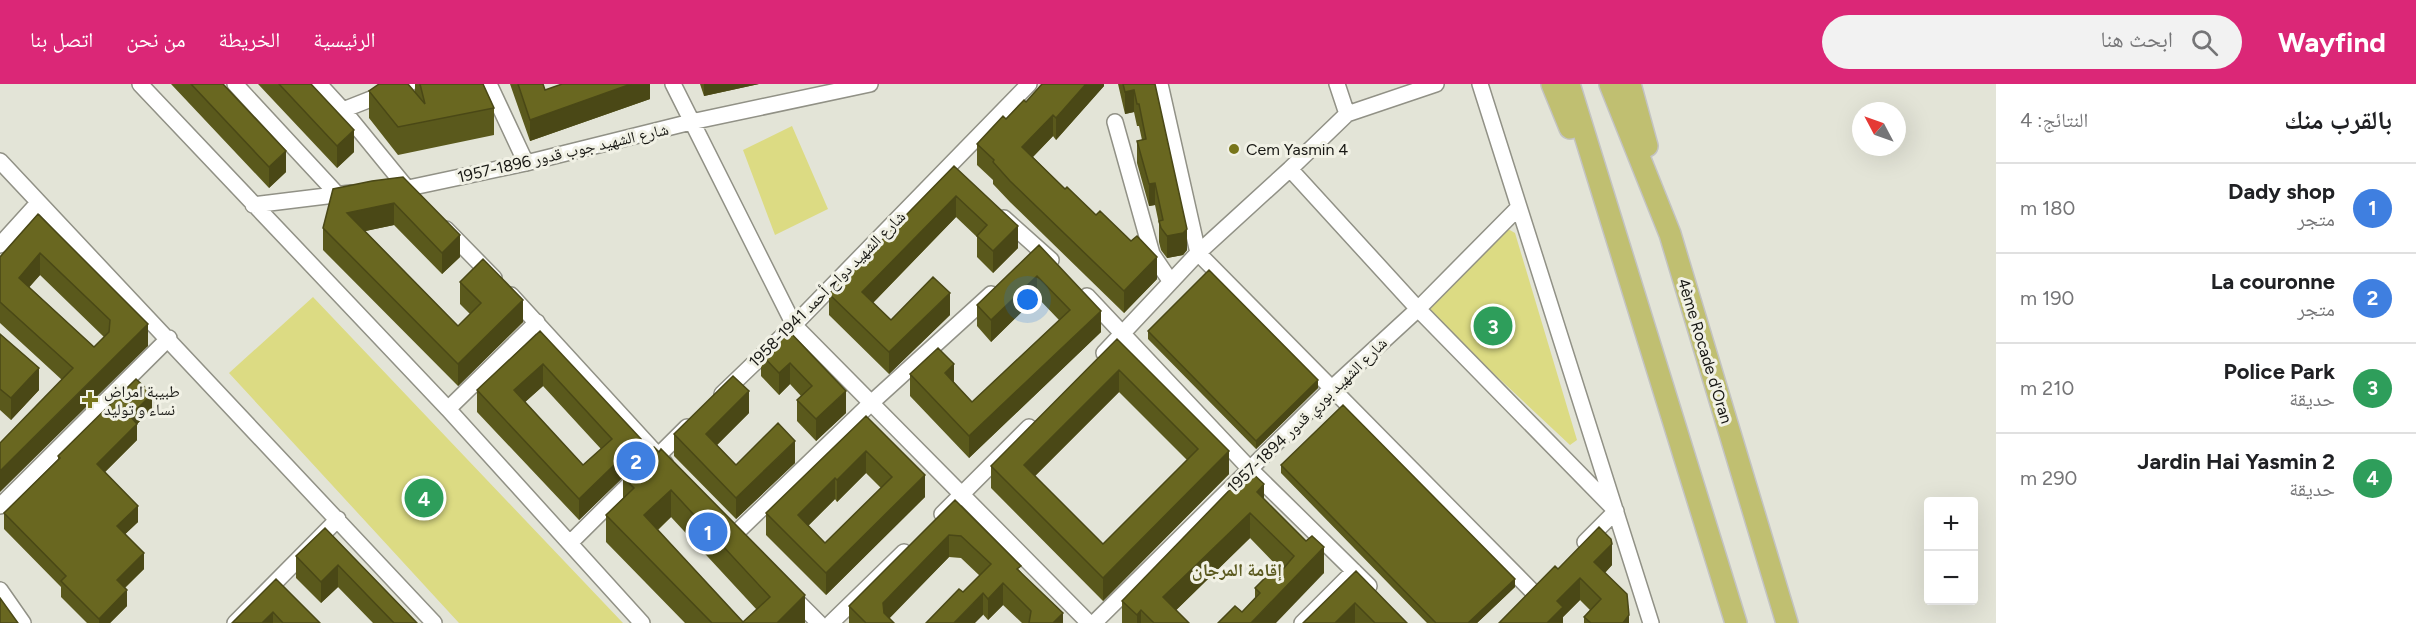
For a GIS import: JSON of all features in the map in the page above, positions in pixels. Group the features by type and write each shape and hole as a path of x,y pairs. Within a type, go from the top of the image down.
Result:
{"highway":[{"path":"1552,84 1621,254"},
{"path":"1569,84 1736,623"},
{"name":"4ème Rocade d'Oran","path":"1610,84 1670,234 1787,623"},
{"path":"1630,84 1670,234"}],"street":[{"path":"140,84 448,409 642,623"},
{"path":"235,84 338,195"},
{"path":"319,84 407,189 537,322 673,471"},
{"path":"343,110 409,84"},
{"path":"489,84 526,163"},
{"path":"673,84 794,325 1089,623"},
{"name":"شارع الشهيد دواح أحمد 1941-1958","path":"570,543 950,172 1029,84"},
{"path":"1160,84 1198,253 1534,593"},
{"path":"1337,84 1347,114"},
{"path":"1091,366 1198,253 1347,114 1436,84"},
{"path":"1480,84 1651,623"},
{"name":"شارع الشهيد جوب قدور 1896-1957","path":"384,191 407,189 526,163 691,122 860,85"},
{"path":"1115,122 1152,254 1171,282"},
{"path":"0,161 169,338 434,623"},
{"path":"1290,169 1418,309 1616,511"},
{"path":"253,205 361,193"},
{"path":"0,245 38,203"},
{"path":"989,205 1036,253 1069,278 1249,468 1383,601"},
{"name":"شارع الشهيد بوري قدور 1894-1957","path":"1094,623 1249,468 1418,309 1520,207"},
{"path":"733,536 870,404 1000,286"},
{"path":"448,409 537,322"},
{"path":"0,506 169,338"},
{"path":"928,528 1042,414"},
{"path":"1575,552 1616,511"},
{"path":"235,623 338,519"},
{"path":"831,623 912,543"},
{"path":"1302,623 1354,571"},
{"path":"780,583 819,623"},
{"path":"0,590 23,623"}],"shaded area":[{"path":"792,126 828,209 775,235 743,150"},
{"path":"1508,229 1515,233 1577,440 1570,445 1426,310"},
{"path":"313,297 623,623 459,623 229,373"}],"building":[{"path":"191,84 223,84 286,151 269,167"},
{"path":"279,84 311,84 354,130 337,146"},
{"path":"379,84 408,84 425,104 420,84 483,84 494,108 398,127 369,91"},
{"path":"518,84 543,84 545,90 562,84 631,84 530,120"},
{"path":"1042,84 1086,84 1056,118 1053,115 1022,147 1065,189 1067,187 1096,215 1100,211 1131,241 1137,236 1157,257 1124,291 1010,181 993,162 994,160 977,144 1003,116 1006,119"},
{"path":"1123,84 1155,84 1187,229 1183,233 1167,236 1161,228 1159,221 1163,220 1155,183 1149,184 1137,141 1146,139 1139,104 1137,104 1134,90 1125,92"},
{"path":"954,166 1018,226 993,251 977,236 987,225 956,196 862,292 891,320 933,277 950,293 889,352 829,294"},
{"path":"403,177 460,235 442,253 394,203 347,213 458,326 481,303 460,282 483,259 523,300 458,364 323,228 333,189"},
{"path":"38,214 148,324 0,471 0,443 73,368 0,302 0,257","holes":["40,253 110,320 109,332 94,347 19,278"]},
{"path":"1039,245 1101,311 969,436 910,374 938,348 954,364 945,373 972,402 1070,310 1037,276 991,320 977,305"},
{"path":"1209,270 1318,380 1256,441 1148,331"},
{"path":"787,329 846,391 816,419 797,400 812,386 790,363 779,373 761,354"},
{"path":"540,331 641,439 579,499 477,390","holes":["543,364 612,439 583,465 514,390"]},
{"path":"0,334 39,368 11,398 0,389"},
{"path":"1117,339 1229,451 1103,578 991,466","holes":["1119,370 1198,449 1103,544 1024,465"]},
{"path":"733,376 749,391 706,434 736,465 778,423 795,441 736,498 674,434"},
{"path":"136,379 152,394 130,416 137,424 97,464 138,506 117,526 144,553 117,580 127,590 99,619 61,581 66,576 4,513"},
{"path":"1343,405 1515,579 1468,623 1436,623 1281,465"},
{"path":"866,416 925,475 826,573 766,513","holes":["866,451 892,477 825,543 798,515"]},
{"path":"654,447 659,452 661,449 805,595 777,623 712,623 606,515 634,488 623,477","holes":["671,490 770,597 743,622 644,515"]},
{"path":"1249,470 1264,484 1257,492 1306,541 1312,536 1324,547 1251,623 1218,623 1235,606 1242,612 1260,593 1255,588 1274,569 1279,574 1294,556 1250,513 1163,597 1189,623 1154,623 1141,610 1137,615 1122,601"},
{"path":"955,500 1021,566 1017,569 1063,613 1053,623 1029,623 1031,611 1003,583 988,599 983,593 954,623 926,623 959,589 963,592 991,564 961,536 949,535 883,603 884,613 894,623 866,623 849,606"},
{"path":"1599,527 1611,539 1612,544 1594,562 1627,594 1629,615 1623,623 1591,623 1584,617 1601,599 1580,578 1557,601 1563,607 1547,623 1499,623 1555,566 1558,569"},
{"path":"325,528 417,623 394,623 338,565 321,582 296,556"},
{"path":"1356,571 1407,623 1375,623 1355,603 1335,623 1303,623"},
{"path":"276,579 320,623 283,623 273,612 262,623 232,623"},
{"path":"0,598 18,623 0,623"}],"place":[{"name":"Cem Yasmin 4","path":"1234,149"},
{"name":"Police Park","path":"1493,326"},
{"name":"طبيبة امراض نساء و توليد","path":"90,400"},
{"name":"La couronne","path":"636,461"},
{"name":"Jardin Hai Yasmin 2","path":"424,498"},
{"name":"Dady shop","path":"708,532"}],"district":[{"name":"إقامة المرجان","path":"1237,570"}]}
